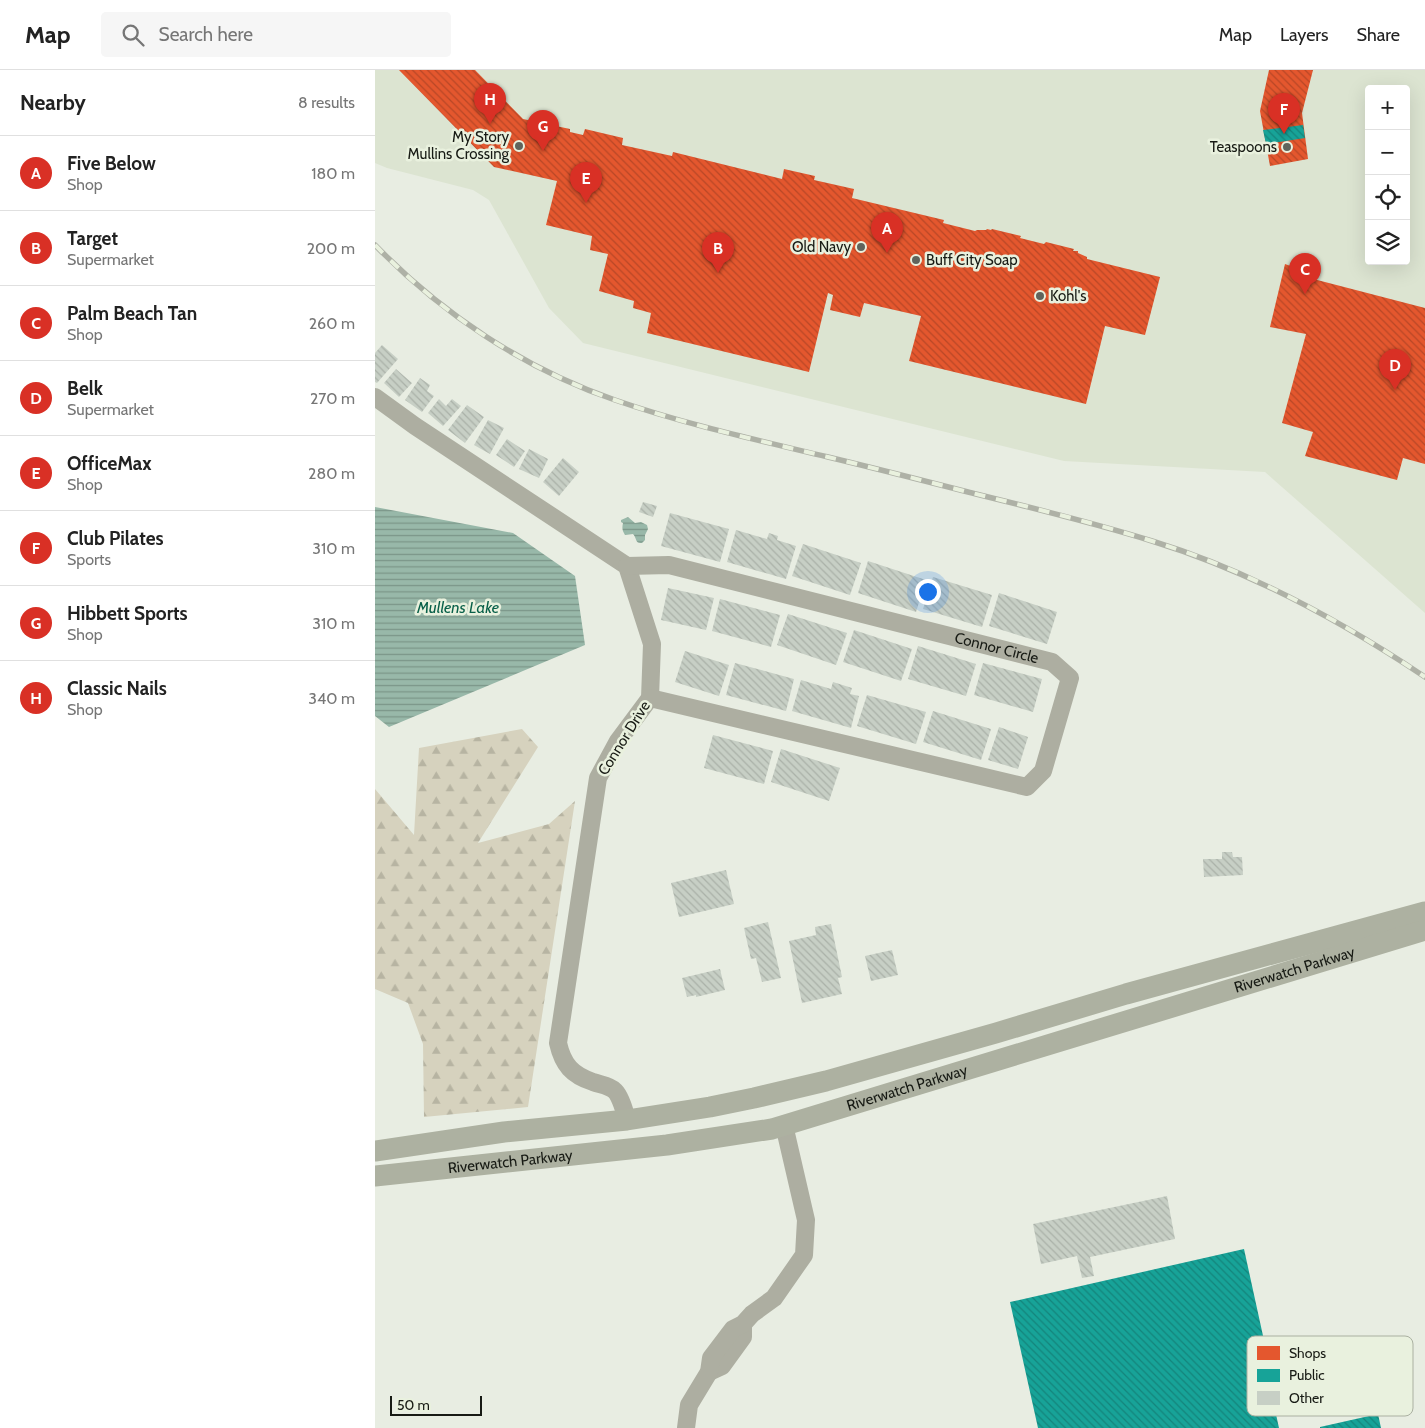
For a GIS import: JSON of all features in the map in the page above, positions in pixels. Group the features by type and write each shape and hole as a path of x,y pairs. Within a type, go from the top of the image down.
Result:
{"main road":[{"name":"Riverwatch Parkway","path":"375,1150 504,1132 627,1120 710,1107 827,1081 1135,992 1425,912"},
{"name":"Riverwatch Parkway","path":"375,1176 667,1145 772,1129 1425,930"}],"street":[{"path":"375,396 415,426 627,566"},
{"name":"Connor Circle","path":"627,566 669,565 1043,659 1052,662 1070,678 1043,771 1027,787 650,698"},
{"name":"Connor Drive","path":"627,566 653,644 650,698 618,741 598,778 558,1043 561,1056 569,1068 580,1076 607,1085 617,1092 627,1120"},
{"path":"686,1428 689,1405 709,1372 711,1358 733,1329 743,1324 752,1314 774,1298 803,1255 806,1220 784,1125"}],"shaded area":[{"path":"375,70 1425,70 1425,613 1265,472 1064,461 583,343 549,308 489,200 473,190 387,168 375,163"}],"green space":[{"path":"522,729 538,747 478,843 549,824 575,801 528,1107 424,1117 423,1044 408,1003 375,989 375,789 414,835 419,748"}],"water":[{"name":"Mullens Lake","path":"375,507 513,533 575,576 585,645 389,727 375,716"},
{"path":"628,517 635,523 641,522 647,525 648,529 645,540 642,543 637,542 633,534 625,535 621,520"}],"building: Shops":[{"path":"399,70 475,70 523,119 570,129 570,132 583,135 585,129 623,138 622,145 672,156 673,152 782,179 784,169 815,176 814,180 854,189 852,198 944,220 943,223 975,231 992,229 1044,244 1046,242 1074,249 1073,251 1078,251 1087,259 1160,277 1145,335 1105,326 1086,404 909,361 921,316 864,303 860,317 830,310 833,295 828,293 809,372 647,333 651,313 633,308 634,301 599,291 608,254 590,250 592,236 546,225 557,181 494,167"},
{"path":"1269,70 1313,70 1302,113 1308,159 1270,166 1260,111"},
{"path":"1285,264 1299,269 1298,275 1425,308 1425,464 1403,458 1397,480 1305,456 1313,432 1282,423 1306,334 1270,327"}],"building: Public":[{"path":"1303,125 1305,138 1266,144 1263,130"},
{"path":"1244,1249 1263,1336 1247,1336 1247,1416 1276,1416 1279,1428 1038,1428 1010,1302"},
{"path":"1369,1416 1378,1416 1381,1428 1320,1428"}],"building: Other":[{"path":"382,345 398,359 377,383 375,382 375,353"},
{"path":"396,369 412,383 399,397 384,383"},
{"path":"420,378 430,385 427,391 434,396 422,412 405,400"},
{"path":"439,399 446,406 452,399 461,406 443,426 428,413"},
{"path":"467,405 484,417 465,443 448,430"},
{"path":"488,420 504,428 490,454 474,445"},
{"path":"507,439 525,451 514,467 496,455"},
{"path":"529,449 548,459 539,478 519,469"},
{"path":"563,458 579,472 559,496 543,482"},
{"path":"643,502 657,506 653,517 639,512"},
{"path":"670,513 729,529 720,562 661,546"},
{"path":"736,530 767,539 769,533 778,536 777,540 796,546 786,579 727,562"},
{"path":"803,544 861,563 850,595 792,576"},
{"path":"868,561 926,580 916,612 858,593"},
{"path":"933,577 992,595 982,627 923,609"},
{"path":"668,588 714,598 706,630 661,620"},
{"path":"999,593 1057,612 1047,644 989,626"},
{"path":"720,599 780,615 771,647 712,631"},
{"path":"788,614 847,633 836,665 777,645"},
{"path":"854,630 912,649 901,681 843,662"},
{"path":"918,646 976,664 966,696 908,679"},
{"path":"685,651 729,665 719,696 675,682"},
{"path":"735,663 794,679 786,711 726,695"},
{"path":"983,663 1042,679 1033,712 974,695"},
{"path":"801,680 831,689 833,682 852,688 850,694 859,696 851,728 792,711"},
{"path":"867,695 926,712 916,744 857,726"},
{"path":"933,711 991,729 981,760 923,742"},
{"path":"999,727 1028,737 1018,769 988,760"},
{"path":"713,735 773,751 764,784 704,768"},
{"path":"781,749 840,768 829,801 771,782"},
{"path":"1222,852 1232,852 1233,857 1242,857 1243,875 1204,877 1203,859 1222,859"},
{"path":"726,870 734,904 679,917 671,883"},
{"path":"768,922 781,978 762,982 756,958 751,959 744,928"},
{"path":"831,924 842,977 838,978 842,994 802,1003 789,941 816,935 815,927"},
{"path":"892,950 898,975 871,981 865,956"},
{"path":"720,969 725,990 696,997 696,995 687,997 682,978"},
{"path":"1167,1196 1175,1239 1090,1257 1094,1276 1082,1278 1077,1256 1041,1264 1033,1224"}],"railway":[{"path":"375,245 428,294 486,337 517,356 582,387 641,409 694,424 1060,515 1188,553 1259,582 1293,599 1360,636 1425,677"}],"place":[{"name":"Classic Nails","path":"490,124"},
{"name":"Club Pilates","path":"1284,134"},
{"name":"My Story Mullins Crossing","path":"519,146"},
{"name":"Teaspoons","path":"1287,147"},
{"name":"Hibbett Sports","path":"543,151"},
{"name":"OfficeMax","path":"586,203"},
{"name":"Old Navy","path":"861,247"},
{"name":"Five Below","path":"887,253"},
{"name":"Buff City Soap","path":"916,260"},
{"name":"Target","path":"718,273"},
{"name":"Palm Beach Tan","path":"1305,294"},
{"name":"Kohl's","path":"1040,296"},
{"name":"Belk","path":"1395,390"}]}
